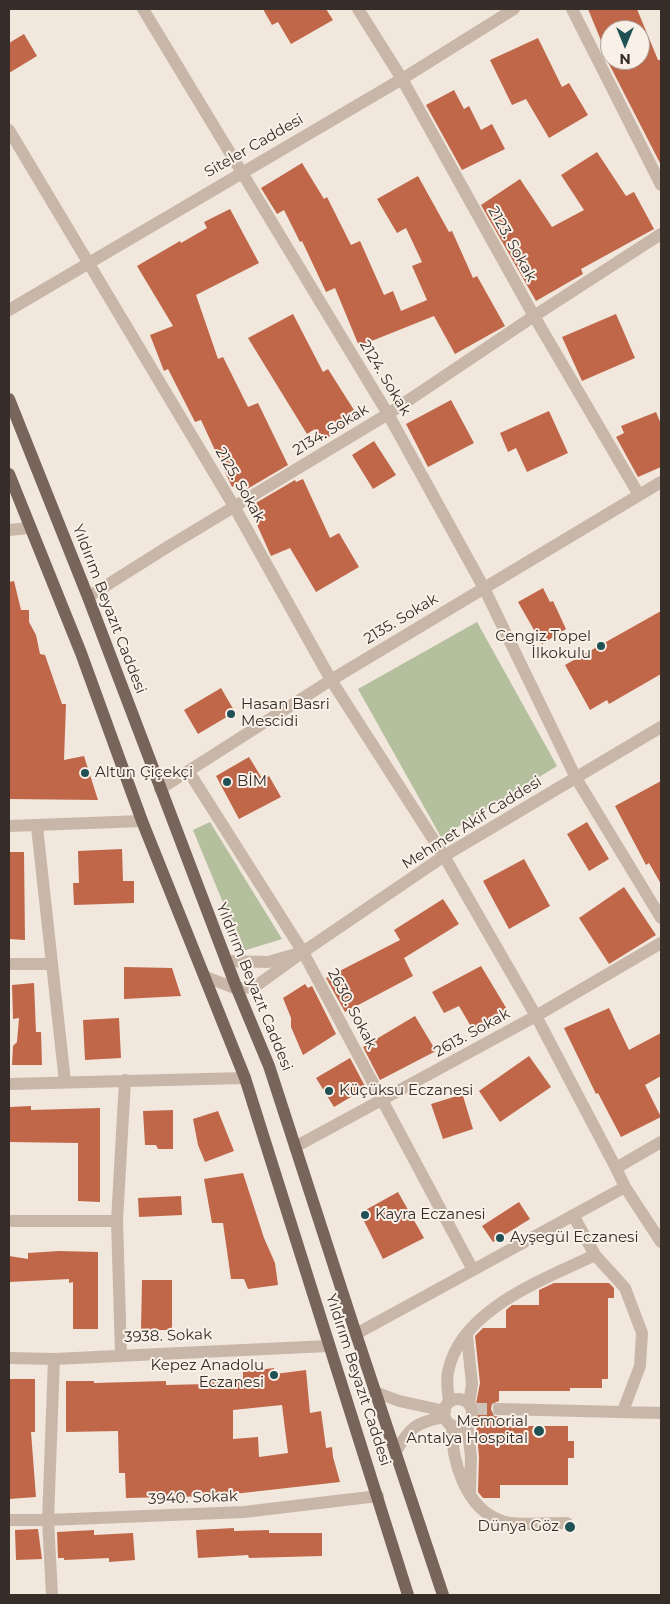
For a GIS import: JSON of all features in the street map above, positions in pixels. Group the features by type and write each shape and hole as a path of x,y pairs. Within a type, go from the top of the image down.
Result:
{"main road":[{"name":"Yıldırım Beyazıt Caddesi","path":"9,399 88,598 226,961 269,1066 443,1595"},
{"name":"Yıldırım Beyazıt Caddesi","path":"9,474 29,528 81,653 142,821 245,1078 408,1595"}],"street":[{"name":"2124. Sokak","path":"143,9 388,414 484,588 576,778 661,918"},
{"name":"2123. Sokak","path":"358,9 402,79 534,316 639,494"},
{"name":"Siteler Caddesi","path":"9,310 402,79 514,9"},
{"path":"572,9 661,185"},
{"name":"2125. Sokak","path":"9,130 90,262 235,508 331,680 444,856 536,1016 625,1187 661,1242"},
{"name":"2134. Sokak","path":"88,598 169,546 235,508 388,414 661,234"},
{"name":"2135. Sokak","path":"160,789 331,680 661,482"},
{"path":"9,530 29,528"},
{"name":"Mehmet Akif Caddesi","path":"237,989 256,986 444,856 661,727"},
{"name":"2630. Sokak","path":"189,772 303,952 473,1270"},
{"path":"9,826 37,827 142,821"},
{"path":"37,827 65,1082"},
{"name":"2613. Sokak","path":"295,1147 536,1016 661,943"},
{"path":"226,961 268,962 303,952"},
{"path":"9,964 51,964"},
{"path":"206,977 237,989"},
{"path":"9,1084 245,1078"},
{"path":"121,1354 117,1221 125,1080"},
{"path":"616,1168 661,1142"},
{"path":"356,1334 625,1187"},
{"path":"573,1215 595,1255 625,1288 642,1333 640,1366 623,1411"},
{"path":"9,1220 117,1221"},
{"path":"567,1523 503,1522 487,1513 470,1496 460,1473 452,1441 448,1414 448,1371 459,1345 482,1317 512,1296 595,1255"},
{"path":"375,1392 399,1401 448,1414 462,1426 467,1423 470,1419 472,1407 472,1384 467,1336"},
{"name":"3938. Sokak","path":"9,1358 54,1359 121,1354 328,1346"},
{"path":"52,1595 48,1520 54,1359"},
{"path":"395,1453 408,1432 416,1425 448,1414 460,1399 472,1407"},
{"path":"500,1409 661,1413"},
{"path":"467,1423 471,1457 470,1496"},
{"name":"3940. Sokak","path":"9,1520 244,1512 378,1496"}],"green space":[{"path":"477,622 557,766 441,837 358,689"},
{"path":"210,822 282,939 243,951 193,830"}],"building":[{"path":"263,9 326,9 333,20 291,44 278,22 272,25"},
{"path":"588,9 637,9 642,20 600,20 600,38"},
{"path":"24,34 37,56 9,73 9,43"},
{"path":"538,38 562,87 569,83 588,115 549,138 526,99 512,105 490,60"},
{"path":"650,41 658,60 661,60 661,165 612,70 650,70"},
{"path":"454,90 464,109 469,106 481,130 492,124 505,149 462,170 426,105"},
{"path":"597,152 626,196 634,192 654,229 581,269 583,274 536,301 481,205 520,179 552,227 584,210 561,175"},
{"path":"302,163 324,199 327,197 351,245 360,241 384,295 393,291 401,311 427,300 412,266 422,262 406,228 397,233 377,199 418,176 449,232 452,231 473,278 477,276 505,326 455,354 434,316 359,346 335,288 326,292 302,241 300,242 284,210 277,214 261,188"},
{"path":"230,209 259,263 196,295 218,359 223,357 248,407 258,403 288,465 242,492 238,484 232,487 201,420 195,422 168,369 164,371 150,335 173,326 137,266 207,228 204,222"},
{"path":"293,314 323,372 328,369 359,418 322,441 315,429 307,434 248,338"},
{"path":"616,314 635,358 582,381 562,337"},
{"path":"451,400 474,443 428,467 406,424"},
{"path":"549,411 568,453 527,472 516,448 508,452 500,433"},
{"path":"656,412 661,424 661,467 638,477 616,437 624,433 621,426"},
{"path":"374,441 396,475 373,489 352,455"},
{"path":"303,479 330,538 339,533 359,567 316,592 290,548 271,556 249,507 295,480 296,482"},
{"path":"14,581 21,610 29,610 29,622 36,635 40,654 45,655 62,704 66,704 64,760 84,756 98,800 9,799 9,582"},
{"path":"543,588 550,602 553,601 566,629 542,644 518,602"},
{"path":"661,611 661,674 609,704 607,700 590,710 565,665"},
{"path":"221,688 235,712 198,734 184,710"},
{"path":"249,757 263,780 269,776 281,797 239,819 216,776"},
{"path":"661,781 661,884 649,863 646,865 615,806"},
{"path":"587,822 609,859 589,871 567,834"},
{"path":"122,849 123,881 134,881 134,903 74,905 73,883 79,883 78,851"},
{"path":"9,852 24,852 25,940 9,939"},
{"path":"524,859 550,906 509,929 483,881"},
{"path":"624,887 656,935 609,964 579,918"},
{"path":"443,899 459,924 404,958 413,976 345,1012 326,978 400,940 394,930"},
{"path":"481,966 508,1011 473,1030 459,1006 444,1013 432,992"},
{"path":"124,967 172,968 181,996 124,999"},
{"path":"34,983 36,1032 41,1032 42,1065 12,1065 13,1046 17,1042 19,1018 13,1019 12,985"},
{"path":"305,984 308,988 312,986 336,1034 303,1055 291,1027 291,1018 283,998"},
{"path":"609,1008 629,1050 661,1033 661,1076 645,1085 661,1117 621,1137 598,1093 596,1094 564,1028"},
{"path":"415,1016 436,1051 380,1080 363,1047"},
{"path":"119,1018 121,1058 85,1060 83,1020"},
{"path":"529,1056 551,1087 500,1122 479,1091"},
{"path":"350,1058 366,1088 334,1107 316,1078"},
{"path":"463,1096 473,1129 443,1139 431,1104"},
{"path":"31,1106 31,1110 100,1108 100,1202 78,1201 78,1143 9,1142 9,1107"},
{"path":"173,1110 173,1149 158,1149 156,1145 145,1145 143,1111"},
{"path":"218,1111 234,1151 205,1162 198,1145 193,1119"},
{"path":"243,1173 264,1238 275,1263 278,1285 248,1289 244,1279 231,1279 223,1223 212,1223 204,1179"},
{"path":"398,1192 424,1238 383,1259 360,1213"},
{"path":"181,1196 182,1215 139,1217 138,1198"},
{"path":"519,1202 530,1219 493,1242 482,1226"},
{"path":"59,1251 98,1252 98,1329 73,1329 73,1282 69,1283 69,1279 9,1282 9,1256 28,1259 28,1253"},
{"path":"142,1280 172,1280 172,1330 141,1330"},
{"path":"554,1283 609,1283 614,1288 614,1298 608,1298 608,1379 602,1379 602,1388 570,1388 570,1391 499,1391 499,1401 492,1404 491,1409 494,1416 500,1417 500,1426 568,1426 568,1441 574,1441 574,1458 568,1458 568,1485 500,1485 500,1498 483,1498 478,1492 479,1457 475,1409 480,1383 475,1336 483,1328 506,1328 506,1310 512,1305 539,1305 539,1290"},
{"path":"274,1368 275,1374 306,1370 310,1413 321,1411 326,1448 332,1447 340,1482 216,1496 126,1498 125,1473 119,1473 118,1431 66,1432 66,1381 94,1381 94,1383 166,1381 166,1385 208,1384 208,1380 243,1378 243,1372","holes":["282,1405 288,1453 259,1457 258,1437 233,1439 233,1410"]},
{"path":"9,1379 35,1379 35,1432 31,1432 36,1497 9,1499"},
{"path":"234,1528 234,1531 269,1530 269,1533 322,1533 322,1556 249,1558 248,1555 198,1558 196,1530"},
{"path":"38,1529 42,1559 16,1560 15,1530"},
{"path":"94,1530 94,1535 133,1533 135,1560 109,1562 109,1558 64,1560 64,1558 58,1558 57,1532"}],"tunnel":[{"path":"475,1409 499,1409"}],"place":[{"name":"Cengiz Topel İlkokulu","path":"601,646"},
{"name":"Hasan Basri Mescidi","path":"231,714"},
{"name":"Altun Çiçekçi","path":"85,773"},
{"name":"BİM","path":"227,782"},
{"name":"Küçüksu Eczanesi","path":"329,1091"},
{"name":"Kayra Eczanesi","path":"365,1215"},
{"name":"Ayşegül Eczanesi","path":"500,1238"},
{"name":"Kepez Anadolu Eczanesi","path":"274,1375"},
{"name":"Memorial Antalya Hospital","path":"539,1431"},
{"name":"Dünya Göz","path":"570,1527"}]}
